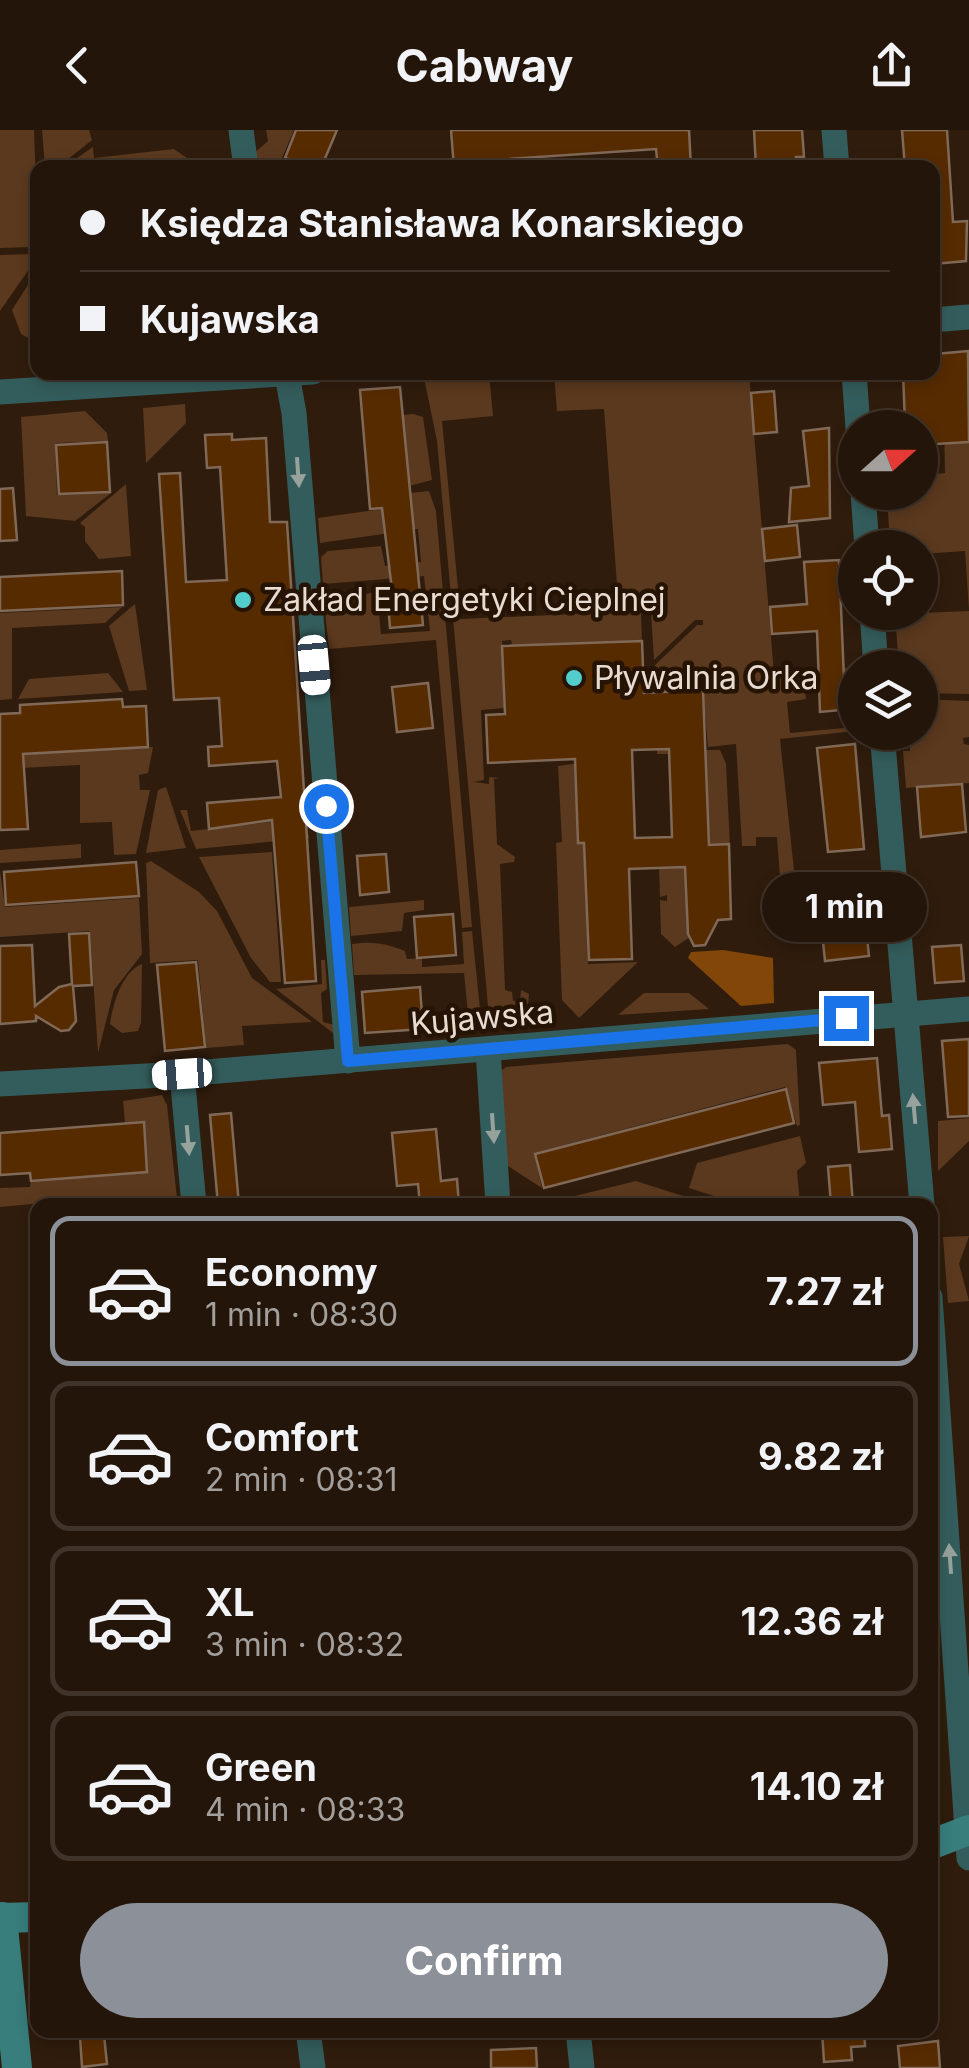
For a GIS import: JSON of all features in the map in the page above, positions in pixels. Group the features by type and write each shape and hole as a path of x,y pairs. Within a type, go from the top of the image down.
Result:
{"street":[{"path":"241,130 245,160"},
{"path":"834,130 836,160"},
{"path":"940,319 969,317"},
{"path":"0,392 186,380"},
{"path":"281,380 294,412 348,1061"},
{"path":"855,380 857,410"},
{"path":"884,750 921,1198"},
{"name":"Kujawska","path":"0,1084 182,1074 969,1009"},
{"path":"488,1050 498,1198"},
{"path":"182,1074 193,1198"},
{"path":"938,1411 968,1840 938,1844"},
{"path":"17,2068 0,1912 30,1916"},
{"path":"309,2038 312,2068"},
{"path":"579,2038 582,2068"}],"shaded area":[{"path":"0,130 34,130 30,247 0,248"},
{"path":"42,130 89,130 92,140 67,160 44,160"},
{"path":"266,130 294,130 282,158 286,160 253,160 252,155 268,141"},
{"path":"93,147 94,158 174,149 190,160 74,160"},
{"path":"30,254 30,268 0,311 0,255"},
{"path":"30,282 30,339 21,334 12,310"},
{"path":"424,380 490,380 493,416 442,421 461,619 619,612 604,409 557,411 555,380 750,380 774,674 838,668 838,677 816,679 815,687 805,688 806,699 787,702 790,733 838,729 838,733 780,739 794,870 789,918 783,918 777,837 756,837 756,846 742,846 736,744 708,747 703,691 667,692 669,754 657,754 656,693 661,688 655,665 697,625 703,625 703,620 695,620 654,660 651,612 641,613 642,641 512,645 511,640 502,641 505,708 481,710 484,780 474,782 489,784 489,777 500,778 494,779 497,844 515,857 514,862 500,864 505,990 512,992 513,1001 520,1000 521,990 529,994 526,1025 496,1028 489,1017 437,441"},
{"path":"185,404 186,423 146,463 143,408"},
{"path":"85,411 107,433 108,441 55,443 57,495 111,493 75,521 26,516 21,417"},
{"path":"403,415 423,417 432,480 409,486"},
{"path":"969,418 969,610 965,551 938,553 938,530 889,530 888,510 938,510 938,474 945,473 944,420"},
{"path":"126,484 131,556 99,559 85,541 85,527 80,523"},
{"path":"429,491 436,511 472,927 462,928 436,640 329,649 325,612 358,596 377,592 381,634 430,631 424,576 323,584 321,557 328,551 381,546 385,566 421,562 418,529 320,543 318,518 410,505 410,493"},
{"path":"135,604 147,690 129,691 109,626"},
{"path":"122,607 105,623 12,628 12,699 0,700 0,613"},
{"path":"969,611 969,694 938,693 938,650 898,650 896,630 938,630 938,612"},
{"path":"108,673 123,692 18,699 29,679"},
{"path":"938,700 969,701 969,737 963,738 964,744 969,745 969,783 906,788 903,751 938,750"},
{"path":"153,747 148,773 139,775 140,790 150,790 136,854 114,855 112,822 80,823 80,765 0,769 0,756"},
{"path":"705,750 720,750 726,764 730,847 709,845"},
{"path":"595,761 594,843 585,870 588,964 638,962 579,1018 562,1000 556,843 562,842 558,766"},
{"path":"166,787 186,848 146,853 158,790"},
{"path":"180,810 187,810 191,831 286,820 287,833 308,832 309,838 196,849"},
{"path":"81,844 81,858 0,863 0,850"},
{"path":"272,852 281,982 270,982 251,958 199,857"},
{"path":"151,861 199,892 217,911 252,978 312,1022 242,1026 244,1045 206,1048 198,960 150,963 146,863"},
{"path":"685,867 690,937 675,947 661,934 660,900 667,901 667,895 660,897 659,868"},
{"path":"0,871 5,907 139,898 142,954 114,990 98,1053 90,931 0,937"},
{"path":"424,900 424,910 404,913 402,931 351,936 349,907"},
{"path":"472,931 481,1019 476,1026 453,1031 452,1015 468,1013 464,973 354,975 352,944 398,948 405,951 407,959 422,958 422,967 464,964 462,932"},
{"path":"723,950 773,958 774,1003 741,1006 688,958 691,952"},
{"path":"321,960 325,960 327,989 321,993 323,1022 334,1025 333,1033 276,989 322,984"},
{"path":"142,964 141,1023 138,1031 122,1033 110,1024 113,1007 124,981"},
{"path":"644,993 689,993 709,1009 618,1015"},
{"path":"788,1044 796,1050 800,1125 797,1126 785,1087 534,1153 542,1188 505,1164 501,1071 506,1067"},
{"path":"162,1095 167,1105 177,1198 30,1198 30,1204 0,1207 0,1188 30,1187 31,1181 147,1172 144,1122 125,1123 123,1101"},
{"path":"969,1118 969,1141 938,1171 938,1121"},
{"path":"800,1136 806,1163 797,1171 799,1198 720,1198 689,1188 697,1163"},
{"path":"636,1181 689,1198 570,1198"},
{"path":"969,1236 959,1264 969,1301 948,1303 943,1237"}],"building":[{"path":"296,130 337,130 324,160 285,158"},
{"path":"451,130 689,130 691,160 657,160 656,149 453,160"},
{"path":"754,130 802,130 804,157 756,160"},
{"path":"902,130 947,130 953,222 967,221 966,261 940,263 940,160 904,160"},
{"path":"968,351 969,442 938,444 938,410 904,410 903,380 940,380 940,354"},
{"path":"400,387 423,625 390,628 387,590 392,590 382,508 370,509 360,390"},
{"path":"774,391 777,432 754,434 751,393"},
{"path":"829,428 830,518 789,522 791,488 809,486 803,431"},
{"path":"232,434 232,440 266,438 270,522 287,522 316,981 285,983 272,820 209,829 207,803 281,797 277,761 209,766 208,747 222,746 219,698 174,700 159,474 180,473 186,582 227,580 220,467 207,468 205,435"},
{"path":"107,442 110,492 59,494 56,445"},
{"path":"13,488 17,540 0,541 0,489"},
{"path":"797,525 800,557 765,561 762,529"},
{"path":"838,560 838,630 842,630 843,650 838,650 838,710 820,712 817,631 772,634 770,607 807,604 804,562"},
{"path":"122,571 123,605 0,611 0,577"},
{"path":"642,641 644,693 703,690 709,845 729,844 731,919 718,920 705,945 694,946 688,934 685,867 629,869 632,959 589,960 584,843 578,843 575,759 488,763 486,715 505,714 502,646","holes":["669,749 672,837 635,838 632,750"]},
{"path":"428,683 433,728 397,732 392,687"},
{"path":"122,699 123,707 146,706 148,747 23,754 28,829 0,830 0,714 20,713 20,705"},
{"path":"838,746 838,750 856,750 864,849 828,852 817,748"},
{"path":"962,784 966,832 921,837 917,787"},
{"path":"386,854 389,892 360,895 357,856"},
{"path":"136,862 139,896 6,905 4,872"},
{"path":"836,881 843,900 863,898 869,956 825,961 817,883"},
{"path":"453,914 456,955 417,958 414,917"},
{"path":"89,933 92,985 73,986 76,1021 69,1030 61,1031 36,1016 36,1021 0,1024 0,946 32,945 35,1006 59,987 72,984 69,934"},
{"path":"961,945 964,981 935,983 932,947"},
{"path":"196,962 205,1047 165,1051 157,965"},
{"path":"420,987 423,1029 365,1033 362,992"},
{"path":"969,1039 969,1116 948,1117 942,1041"},
{"path":"877,1058 882,1116 889,1115 892,1149 859,1152 855,1102 823,1105 819,1063"},
{"path":"786,1089 794,1123 544,1188 535,1154"},
{"path":"231,1113 238,1198 217,1198 210,1115"},
{"path":"144,1122 147,1172 31,1181 30,1173 0,1175 0,1133"},
{"path":"436,1129 441,1181 457,1179 458,1198 419,1198 418,1184 397,1186 392,1133"},
{"path":"850,1165 852,1198 830,1198 828,1167"},
{"path":"80,2038 104,2038 107,2064 82,2067"},
{"path":"822,2038 864,2038 865,2046 851,2047 852,2060 824,2062"},
{"path":"938,2041 940,2068 900,2068 898,2046"},
{"path":"536,2048 537,2068 491,2068 491,2050"}],"place":[{"name":"Zakład Energetyki Cieplnej","path":"243,600"},
{"name":"Pływalnia Orka","path":"574,678"}],"route":[{"path":"326,806 348,1061 846,1018"}]}
